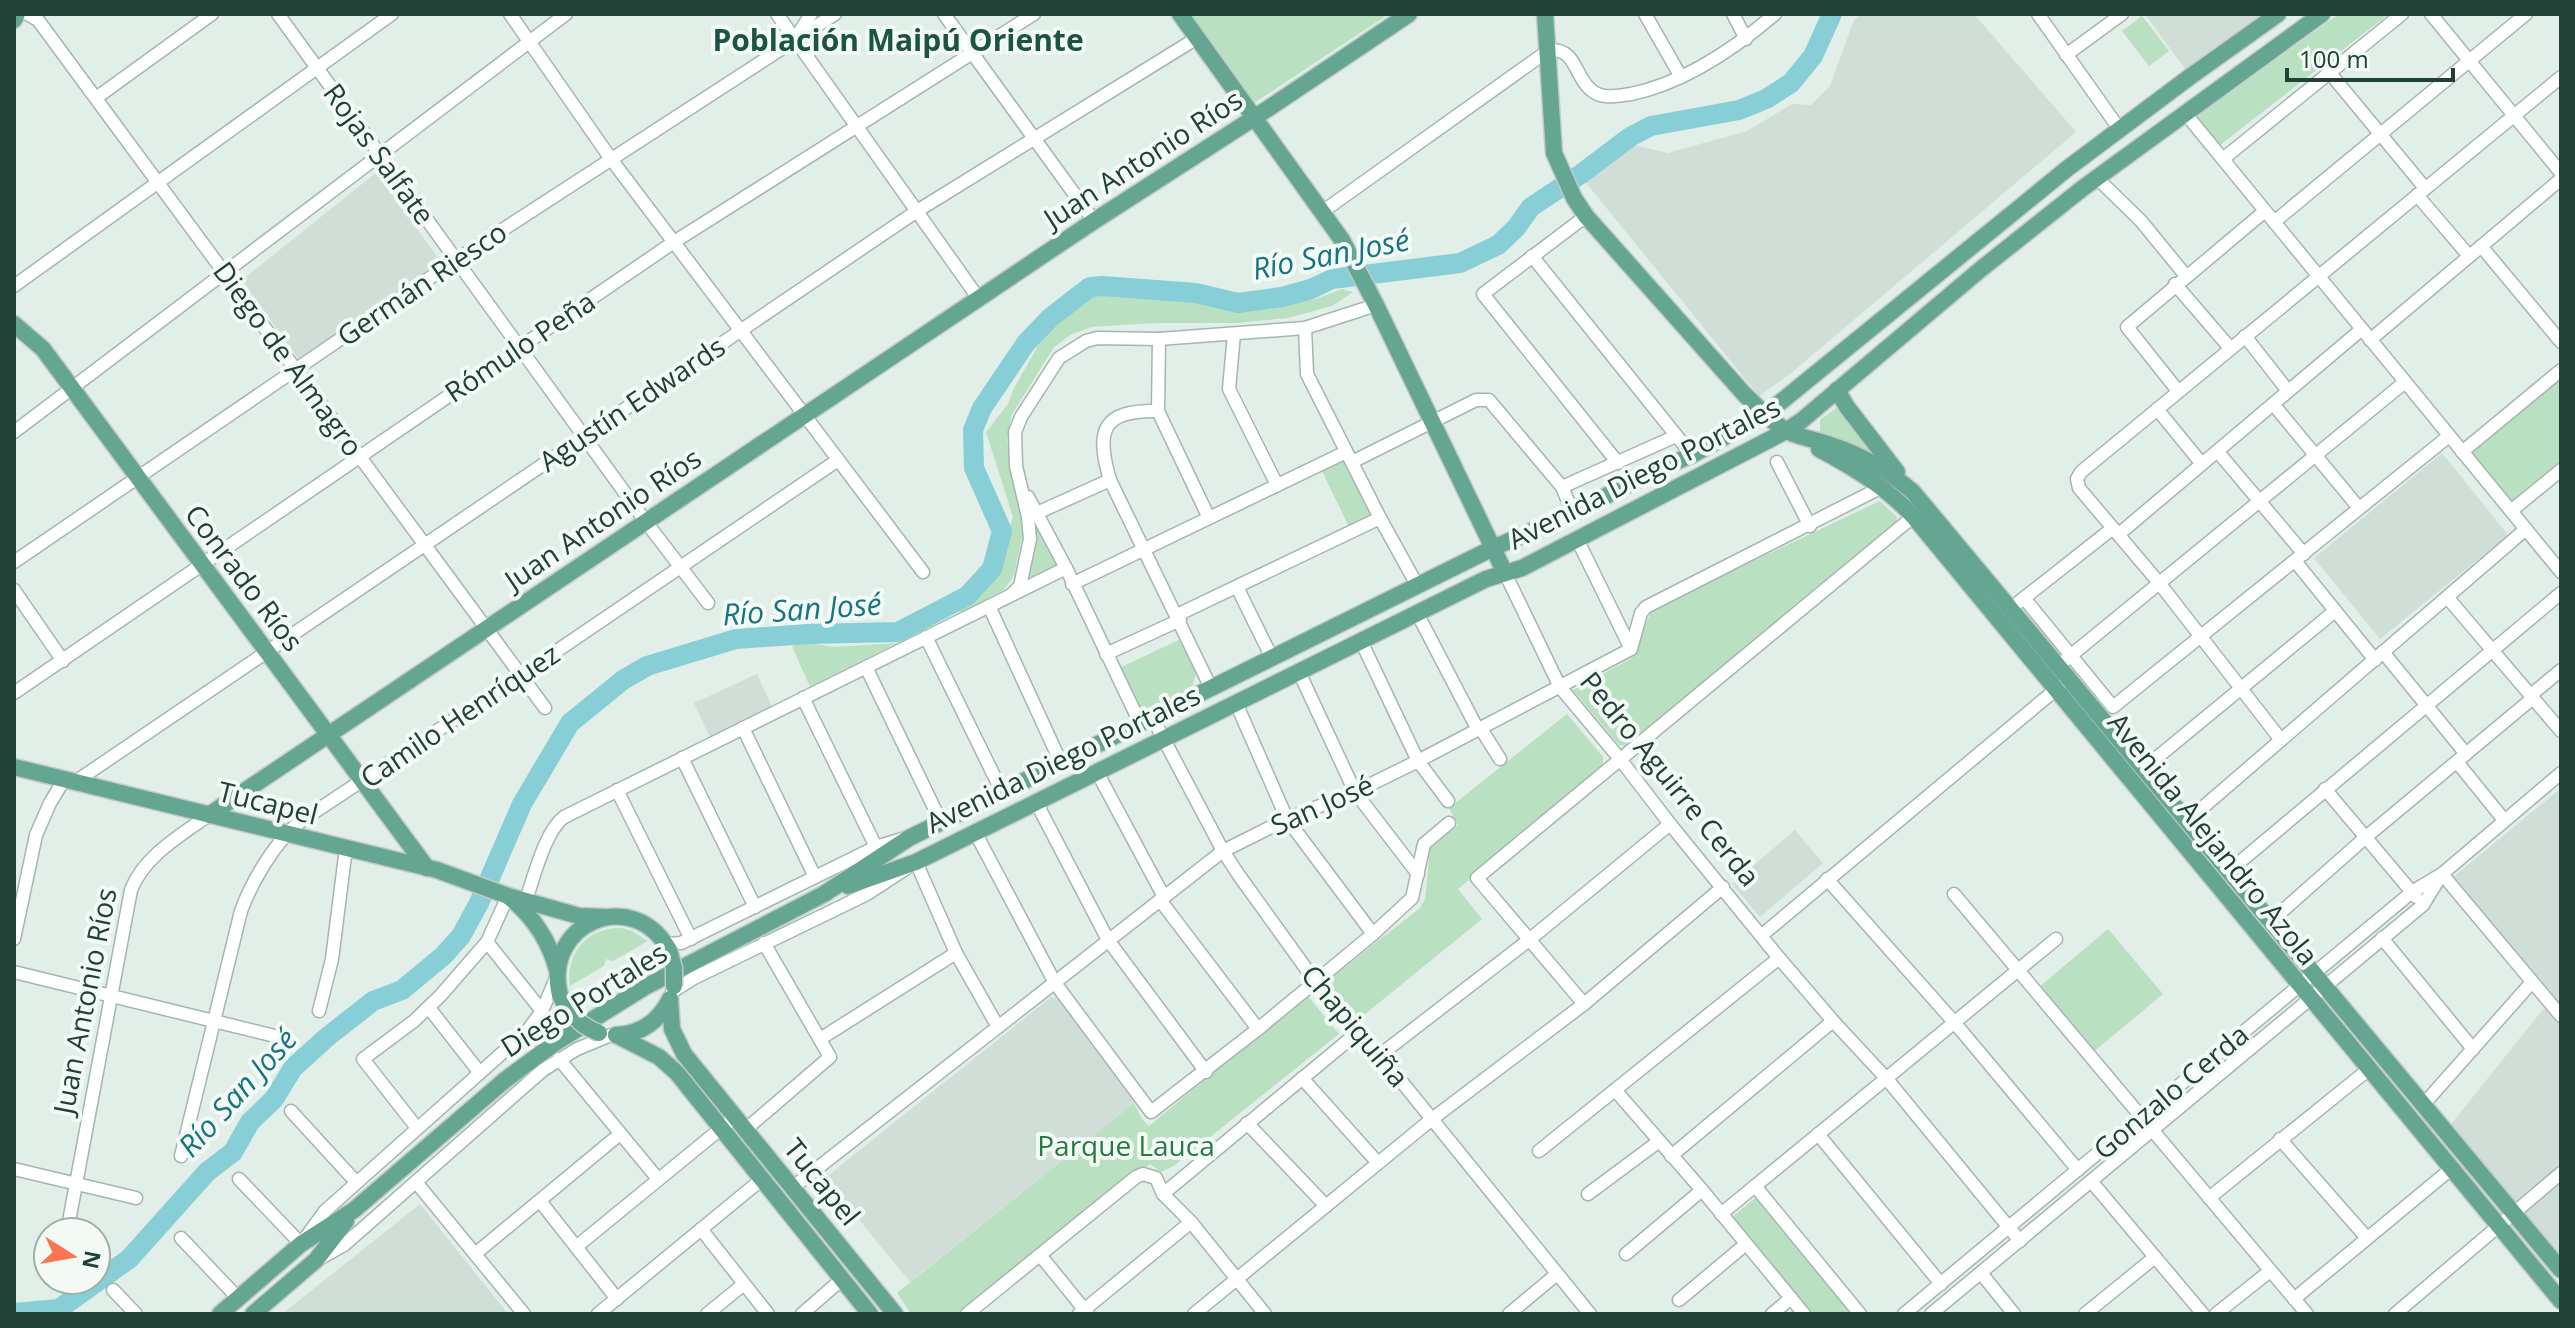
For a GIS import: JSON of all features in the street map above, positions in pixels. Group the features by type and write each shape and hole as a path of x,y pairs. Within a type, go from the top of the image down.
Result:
{"main road":[{"path":"14,20 17,14"},
{"name":"Pedro Aguirre Cerda","path":"1180,14 1346,247 1505,573"},
{"name":"Juan Antonio Ríos","path":"209,815 1094,221 1409,14"},
{"name":"Avenida Diego Portales","path":"909,838 1417,585 1692,455 1766,414 2068,168 2278,14"},
{"name":"Avenida Diego Portales","path":"916,862 1486,579 1522,568 1794,434 1801,421 1981,269 2083,188 2264,56 2301,20 2322,14"},
{"name":"Avenida Alejandro Azola","path":"1547,15 1549,107 1554,153 1574,198 1586,216 1745,395 1766,414 1919,511 2004,614 2187,821 2561,1270"},
{"path":"2261,26 2264,56"},
{"path":"2068,168 2083,188"},
{"name":"Conrado Ríos","path":"14,324 43,349 427,868"},
{"path":"1837,390 1913,492"},
{"name":"Avenida Alejandro Azola","path":"1794,434 1835,446 1871,462 1913,492 1919,511"},
{"name":"Avenida Alejandro Azola","path":"2061,678 2305,991 2561,1301"},
{"name":"Tucapel","path":"14,767 427,868 579,916 605,917"},
{"name":"Diego Portales","path":"220,1314 301,1244 354,1210 505,1080 570,1033 645,987 824,894 909,838"},
{"name":"Diego Portales","path":"824,894 916,862"},
{"name":"Tucapel","path":"503,894 528,914 543,935 557,974"},
{"path":"605,917 626,917 639,921 657,933 667,947 674,968 672,992 664,1010 651,1023 634,1032 609,1034 582,1024 560,995 557,974 561,955 575,933 605,917"},
{"name":"Tucapel","path":"672,992 670,1020 679,1046 895,1314"},
{"name":"Tucapel","path":"609,1034 649,1052 672,1067 870,1314"},
{"name":"Diego Portales","path":"253,1314 316,1260 354,1210"}],"street":[{"path":"96,98 212,14"},
{"name":"Rojas Salfate","path":"278,14 708,603"},
{"path":"14,286 392,14"},
{"path":"510,14 611,159 923,572"},
{"path":"14,432 566,14"},
{"path":"777,14 979,299"},
{"path":"795,40 811,14"},
{"name":"Germán Riesco","path":"14,562 456,260 835,14"},
{"path":"944,14 1094,221"},
{"name":"Rómulo Peña","path":"14,693 674,242 1034,14"},
{"path":"1645,14 1681,77"},
{"path":"1733,14 1746,39"},
{"path":"1322,212 1549,50 1569,55 1585,84 1598,95 1614,97 1657,89 1681,77 1746,39 1775,14"},
{"path":"2038,14 2120,130"},
{"path":"2066,55 2122,14"},
{"path":"2223,159 2402,14"},
{"path":"2004,614 2218,452 2288,391 2469,256 2560,172 2431,14"},
{"path":"2274,222 2526,14"},
{"name":"Diego de Almagro","path":"37,16 423,546 545,708"},
{"name":"Agustín Edwards","path":"14,939 42,818 70,781 917,211 1197,38"},
{"path":"2329,72 2381,134 2469,256"},
{"path":"2281,740 2160,584 2079,488 2077,479 2081,472 2178,391 2561,77"},
{"path":"2185,113 2561,572"},
{"path":"2097,178 2141,221 2186,276"},
{"path":"2178,391 2127,327 2265,211"},
{"path":"1586,216 1483,294 1618,463"},
{"path":"2481,246 2561,342"},
{"path":"1532,256 1692,455"},
{"path":"2175,284 2230,348"},
{"path":"1011,595 1020,586 1030,539 1016,466 1015,432 1021,417 1059,358 1086,341 1097,338 1159,339 1305,328 1372,297"},
{"path":"1305,328 1307,374 1417,585"},
{"path":"1234,334 1229,389 1277,485"},
{"path":"2245,336 2288,391"},
{"path":"1159,339 1158,411 1209,518"},
{"path":"2462,452 2561,370"},
{"path":"1762,935 2061,678 2071,655 2405,382"},
{"path":"1072,584 1277,485 1482,399 1489,400 1562,487 1573,513"},
{"path":"2273,404 2359,508"},
{"path":"2157,409 2202,464"},
{"path":"1158,411 1121,414 1106,428 1103,450 1110,480 1211,688"},
{"name":"Avenida Diego Portales","path":"1562,487 1676,436"},
{"path":"2024,598 2113,707 2449,436"},
{"path":"2218,452 2260,502 2335,611 2426,704 2504,820"},
{"name":"Camilo Henríquez","path":"181,1156 246,898 287,834 301,821 838,460"},
{"path":"1777,462 1810,526"},
{"path":"2511,511 2561,470"},
{"path":"1037,513 1110,480"},
{"name":"Chapiquiña","path":"1021,486 1066,568 1106,654 1146,720 1163,739 1223,851 1315,981 1357,1033 1380,1055 1590,1314"},
{"path":"1631,649 1641,613 1646,607 1882,487"},
{"path":"1584,1004 1477,878 1919,511"},
{"path":"1106,654 1380,518"},
{"path":"2187,821 2526,529"},
{"path":"1577,539 1631,649"},
{"path":"526,900 557,822 1066,568"},
{"name":"Pedro Aguirre Cerda","path":"1505,573 1560,687 1779,958 1886,1078 2020,1241"},
{"path":"1237,587 1272,658"},
{"path":"14,590 63,661"},
{"path":"2229,871 2561,593"},
{"path":"2447,597 2561,731"},
{"path":"989,606 1061,763"},
{"path":"2143,769 2335,611"},
{"path":"1417,613 1480,730 1500,759"},
{"path":"926,637 1002,792"},
{"path":"1361,641 1418,761 1448,801"},
{"name":"San José","path":"792,1188 1223,851 1418,761 1631,649"},
{"path":"866,667 941,822"},
{"path":"2271,921 2561,670"},
{"path":"1299,672 1355,792 1418,874"},
{"path":"803,698 876,847"},
{"path":"1236,703 1287,819 1373,934"},
{"path":"743,728 815,877"},
{"path":"682,758 755,907"},
{"path":"1097,772 1162,898 1258,1029"},
{"name":"Gonzalo Cerda","path":"2319,980 2412,892 2442,874 2561,773"},
{"path":"2325,789 2423,905"},
{"path":"617,790 691,939"},
{"path":"1036,802 1108,940 1206,1072"},
{"name":"Juan Antonio Ríos","path":"70,1216 129,898 137,876 150,859 209,815"},
{"path":"975,832 1055,983 1151,1112 1206,1072 1373,934 1414,896 1424,844 1449,823"},
{"path":"1380,1055 1529,940 1670,824"},
{"name":"Diego Portales","path":"667,947 691,939 876,847 909,838"},
{"path":"319,1011 332,959 346,848"},
{"path":"916,862 956,953 998,1027"},
{"name":"Diego Portales","path":"672,992 694,978 867,894 916,862"},
{"path":"2442,874 2561,1016"},
{"name":"Gonzalo Cerda","path":"1904,1314 2140,1117 2423,905 2442,874"},
{"path":"1827,879 1954,1022 2078,1170"},
{"path":"1194,1314 1432,1119 1584,1004 1723,887"},
{"path":"417,1128 363,1059 429,1008 487,942 503,894"},
{"path":"1954,894 2306,1313"},
{"path":"2382,938 2473,1049"},
{"path":"1721,1214 2056,939"},
{"path":"487,942 542,1011"},
{"path":"576,1247 720,1129 740,1123 830,1057 764,943"},
{"path":"820,1039 956,953"},
{"path":"1539,1151 1779,958"},
{"path":"14,972 283,1038"},
{"name":"Diego Portales","path":"301,1244 316,1221 356,1182 523,1036 542,1011 557,974"},
{"path":"2423,1105 2532,982"},
{"name":"Gonzalo Cerda","path":"1931,1314 2151,1130 2305,991"},
{"path":"429,1008 480,1073"},
{"path":"1671,1156 1833,1021"},
{"path":"1163,1194 1357,1033"},
{"name":"Diego Portales","path":"316,1260 344,1245 543,1070 609,1034"},
{"path":"559,1059 658,1179"},
{"path":"2209,1198 2369,1069"},
{"path":"1302,1078 1378,1163"},
{"path":"1615,1090 1804,1314"},
{"path":"291,1111 356,1182"},
{"path":"1247,1123 1326,1206"},
{"path":"475,1254 620,1134"},
{"path":"1818,1134 1941,1284"},
{"path":"2280,1139 2367,1238"},
{"path":"1588,1194 1658,1142"},
{"path":"14,1169 136,1198"},
{"path":"2294,1299 2451,1169"},
{"path":"2395,1314 2561,1173"},
{"path":"967,1314 1136,1177 1148,1174 1156,1178 1163,1194 1191,1222 1265,1314"},
{"path":"239,1179 301,1244"},
{"path":"598,1314 761,1180"},
{"path":"2091,1181 2203,1314"},
{"path":"416,1182 524,1314"},
{"path":"1755,1186 1860,1314"},
{"path":"1626,1254 1702,1190"},
{"path":"540,1201 617,1299"},
{"path":"1040,1255 1084,1313 1191,1222"},
{"path":"701,1229 768,1314"},
{"path":"181,1238 238,1298"},
{"path":"1679,1300 1746,1244"},
{"path":"2085,1314 2155,1257"},
{"path":"2216,1314 2270,1271"},
{"path":"1981,1273 2014,1314"},
{"path":"1509,1314 1557,1274"},
{"path":"802,1314 842,1279"},
{"path":"707,1314 744,1284"},
{"path":"113,1290 136,1314"},
{"path":"1772,1314 1791,1298"}],"shaded area":[{"path":"1861,14 1974,14 2076,132 1790,374 1759,396 1583,179 1633,145 1668,153 1747,131 1792,104 1811,105 1830,86 1854,20"},
{"path":"2145,14 2261,14 2185,69"},
{"path":"377,172 440,261 299,360 242,280"},
{"path":"2442,453 2508,535 2380,639 2314,558"},
{"path":"757,674 773,709 710,737 694,703"},
{"path":"2561,788 2561,1264 2448,1128 2552,998 2452,878"},
{"path":"1795,830 1823,863 1760,917 1732,884"},
{"path":"1051,997 1058,999 1135,1095 1134,1103 910,1282 825,1178"},
{"path":"420,1204 508,1314 282,1314"}],"green space":[{"path":"1186,14 1389,14 1251,105"},
{"path":"2339,14 2389,14 2220,145 2196,117"},
{"path":"2142,16 2169,51 2149,66 2122,31"},
{"path":"1342,289 1353,292 1332,306 1288,318 1237,323 1092,327 1072,334 1054,347 1011,416 1007,442 1022,500 1024,528 1014,575 1004,590 961,613 958,608 982,590 997,564 1013,517 986,432 1008,404 1043,337 1087,295 1109,291 1124,295 1176,293 1206,302 1278,303 1315,299"},
{"path":"2561,378 2561,463 2511,504 2470,453"},
{"path":"1839,406 1877,458 1820,435 1820,420"},
{"path":"1346,461 1375,516 1350,529 1321,469"},
{"path":"1880,501 1897,517 1896,526 1627,746 1619,745 1573,690 1632,658 1652,609"},
{"path":"1036,522 1059,566 1028,581 1034,553"},
{"path":"1179,640 1196,673 1191,691 1152,712 1140,711 1119,668"},
{"path":"805,642 834,647 897,643 810,687 792,646"},
{"path":"1567,714 1603,757 1603,767 1458,889 1482,919 1359,1019 1329,988 1329,979 1420,908 1425,899 1430,849 1458,825 1449,808"},
{"path":"621,928 648,941 613,961 606,959 604,966 570,986 571,963 581,945 598,932"},
{"path":"2108,929 2163,994 2092,1053 2038,988"},
{"name":"Parque Lauca","path":"1307,995 1339,1034 1175,1165 1161,1172 1150,1164 959,1314 911,1314 897,1293 1134,1103 1149,1126"},
{"path":"1760,1194 1860,1314 1812,1314 1731,1218"}],"waterway":[{"name":"Río San José","path":"14,1313 59,1309 129,1259 207,1172 233,1152 250,1122 274,1099 293,1068 373,1001 402,990 443,956 461,936 479,903 522,804 570,723 623,680 647,666 736,639 898,632 967,596 992,569 1002,531 974,468 973,430 982,408 1026,343 1050,318 1090,287 1196,293 1238,303 1282,297 1332,279 1460,263 1498,245 1516,228 1531,207 1630,137 1651,126 1739,110 1766,99 1791,83 1813,56 1832,14"}],"district":[{"name":"Población Maipú Oriente","path":"898,41"}]}
